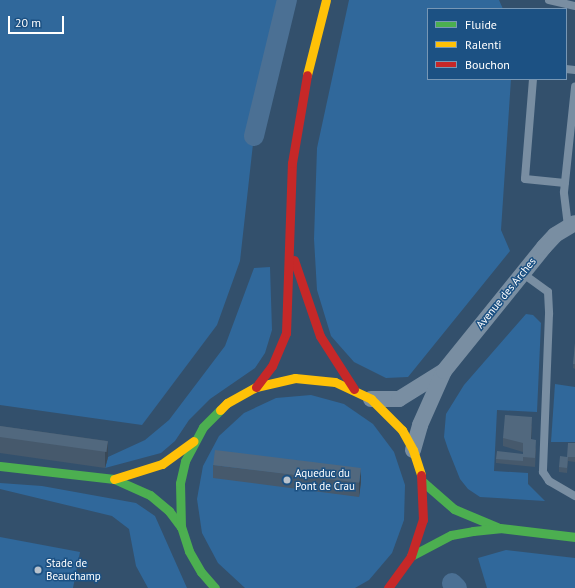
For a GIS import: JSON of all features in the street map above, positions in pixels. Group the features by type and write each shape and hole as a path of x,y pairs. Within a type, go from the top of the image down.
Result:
{"main road":[{"path":"256,387 272,366 286,333 292,163 308,66 326,0"},
{"path":"290,249 320,336 354,389"},
{"path":"215,588 201,572 189,551 181,527 180,483 185,461 194,441 214,414 231,400 256,387 295,378 322,380 354,389 371,400 402,430 413,450 423,482 423,520 411,556 388,588"},
{"path":"114,479 162,464 194,441"},
{"path":"0,466 114,479 150,495 169,511 181,527"},
{"path":"423,482 454,509 500,528"},
{"path":"411,556 451,535 500,528 575,536"}],"street":[{"name":"Avenue des Arches","path":"413,450 420,425 444,371 522,273 555,235 572,224"},
{"name":"Avenue des Arches","path":"371,400 399,399 444,371"}],"lane":[{"path":"554,1 575,6"},
{"path":"533,80 525,179 565,183"},
{"path":"572,224 565,183 575,87"},
{"path":"522,273 548,292 549,314 542,472 549,481 575,496"}],"shaded area":[{"path":"0,0 284,0 256,117 240,261 217,325 142,425 0,405"},
{"path":"349,0 499,0 503,8 427,8 427,80 511,80 501,230 510,251 408,377 386,378 354,362 331,336 317,290 314,239 317,148"},
{"path":"270,267 272,330 265,353 255,368 210,399 189,420 175,441 161,453 105,468 108,457 145,440 169,420 225,346 254,268"},
{"path":"526,314 533,315 541,323 537,412 497,410 494,471 528,473 528,484 545,501 480,497 468,489 460,479 444,437 446,414 464,385"},
{"path":"555,384 575,387 575,442 551,442"},
{"path":"311,395 344,404 373,424 394,452 405,485 404,520 392,553 369,580 355,588 245,588 218,563 202,533 197,499 203,466 219,436 244,413 276,398"},
{"path":"0,483 42,486 136,503 155,516 187,588 148,588 136,566 129,529 112,516 0,489"},
{"name":"Stade de Beauchamp","path":"0,537 80,552 73,588 0,588"},
{"path":"506,550 575,558 575,588 487,588 478,558"}],"building":[{"path":"575,343 575,364 573,364"},
{"path":"505,415 532,417 531,439 536,440 535,458 523,457 523,443 503,438"},
{"path":"0,426 108,441 106,452 0,437"},
{"path":"568,443 575,443 575,457 568,457 567,468 559,467 560,456 567,457"},
{"path":"215,450 361,468 359,483 213,465"},
{"path":"497,451 523,454 523,461 496,459"}],"waterway":[{"path":"254,136 287,0"},
{"path":"452,583 457,588"}],"traffic: fast":[{"path":"215,588 201,572 189,551 181,527 180,483 185,461 203,427 220,410"},
{"path":"0,466 114,479 150,495 169,511 181,527"},
{"path":"423,482 454,509 497,527"},
{"path":"411,556 451,535 473,531 500,528 575,537"}],"traffic: slow":[{"path":"307,75 326,0"},
{"path":"220,410 227,403 256,387 295,378 335,382 371,399 402,430 413,450 421,475"},
{"path":"114,479 162,464 194,441"}],"traffic: jam":[{"path":"256,387 272,366 286,333 292,163 307,75"},
{"path":"294,260 320,336 354,389"},
{"path":"388,588 411,556 423,520 421,475"}],"place":[{"name":"Aqueduc du Pont de Crau","path":"287,480"},
{"name":"Stade de Beauchamp","path":"38,570"}]}
